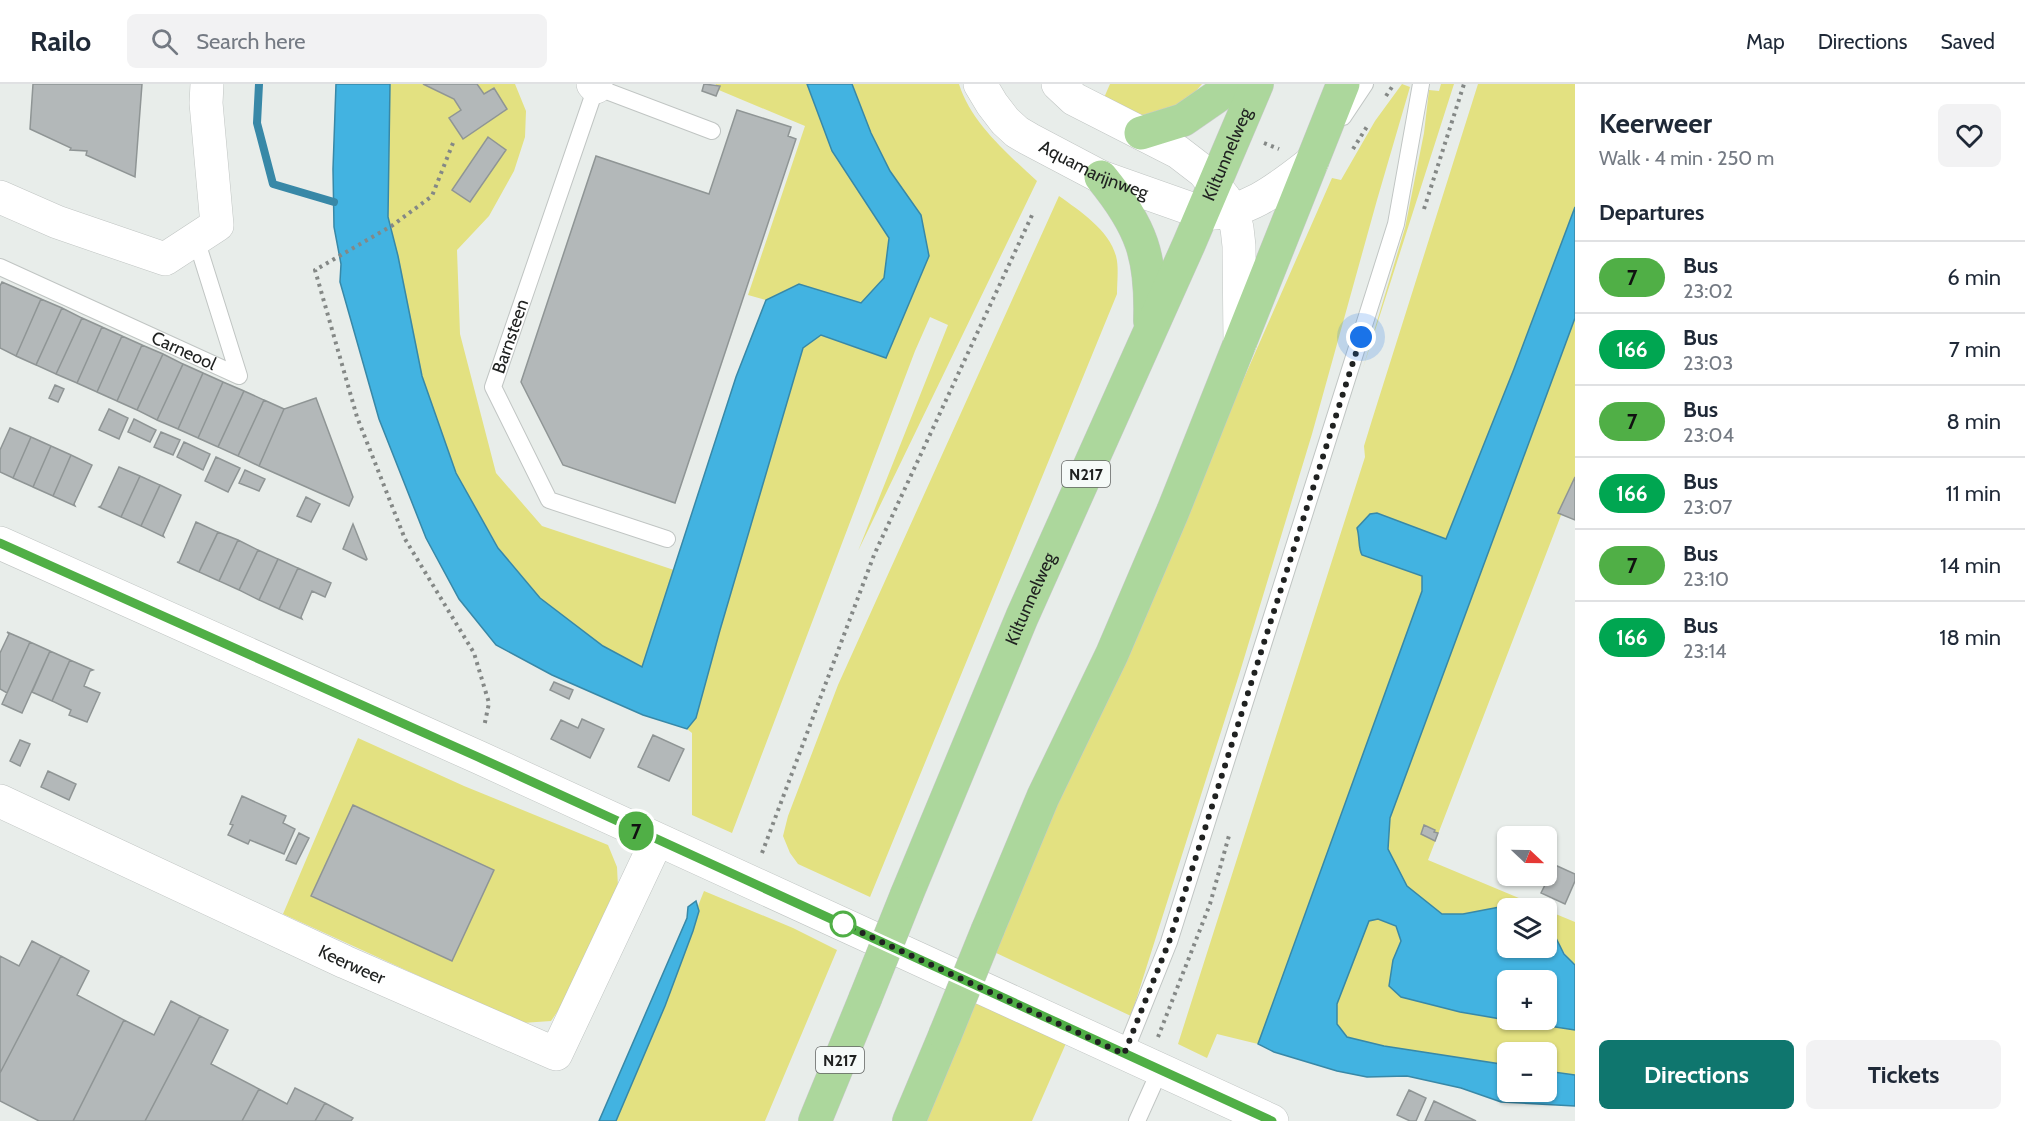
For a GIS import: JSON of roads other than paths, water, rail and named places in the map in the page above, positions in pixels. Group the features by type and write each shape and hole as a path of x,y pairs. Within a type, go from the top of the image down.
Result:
{"main road":[{"path":"1141,134 1183,120 1235,84"},
{"name":"Kiltunnelweg","path":"815,1121 1022,617 1150,332 1217,203 1257,84"},
{"path":"909,1121 1043,797 1112,654 1173,512 1343,84"},
{"path":"1101,177 1126,209 1145,252 1151,290 1150,332"}],"street":[{"path":"0,197 57,222 165,259 217,225 206,103 207,84"},
{"name":"Aquamarijnweg","path":"980,84 1005,121 1017,132 1101,177 1217,203"},
{"path":"1058,84 1074,99 1178,152 1204,172 1217,203 1237,228 1240,344"},
{"path":"1217,203 1264,197 1312,162"},
{"path":"0,543 478,757 1272,1121"},
{"name":"Keerweer","path":"0,801 345,962 556,1054 657,840"}],"lane":[{"path":"1312,162 1365,84"},
{"path":"1137,1121 1144,1063 1169,942 1396,224 1421,84"},
{"path":"594,86 712,131"},
{"name":"Barnsteen","path":"594,86 493,387 549,500 667,539"},
{"name":"Carneool","path":"0,267 239,376 196,238"}],"water":[{"path":"336,84 390,84 388,217 422,376 456,473 498,548 540,598 603,646 642,667 736,377 766,300 799,284 861,303 884,278 889,238 832,151 807,84 852,84 871,133 890,171 921,215 929,256 886,358 821,335 803,348 696,718 687,729 643,715 552,675 496,645 459,599 426,538 379,419 340,282 341,264 334,227 333,169"},
{"path":"1575,207 1575,318 1390,818 1388,849 1407,886 1442,914 1463,914 1497,907 1497,958 1557,958 1557,940 1564,954 1575,965 1575,1030 1557,1027 1557,970 1497,970 1497,1018 1460,1012 1401,997 1389,986 1393,960 1401,941 1396,926 1378,919 1369,921 1337,1004 1337,1024 1347,1037 1384,1046 1497,1063 1497,1101 1461,1088 1407,1076 1367,1077 1337,1071 1274,1052 1258,1044 1422,591 1422,576 1362,555 1357,528 1370,514 1377,513 1446,539 1514,369"},
{"path":"696,901 699,911 693,931 665,1006 616,1121 599,1121 687,918 688,907"},
{"path":"1557,1072 1575,1075 1575,1106 1501,1102 1557,1102"}],"waterway":[{"path":"259,84 257,123 273,184 334,202"}]}
